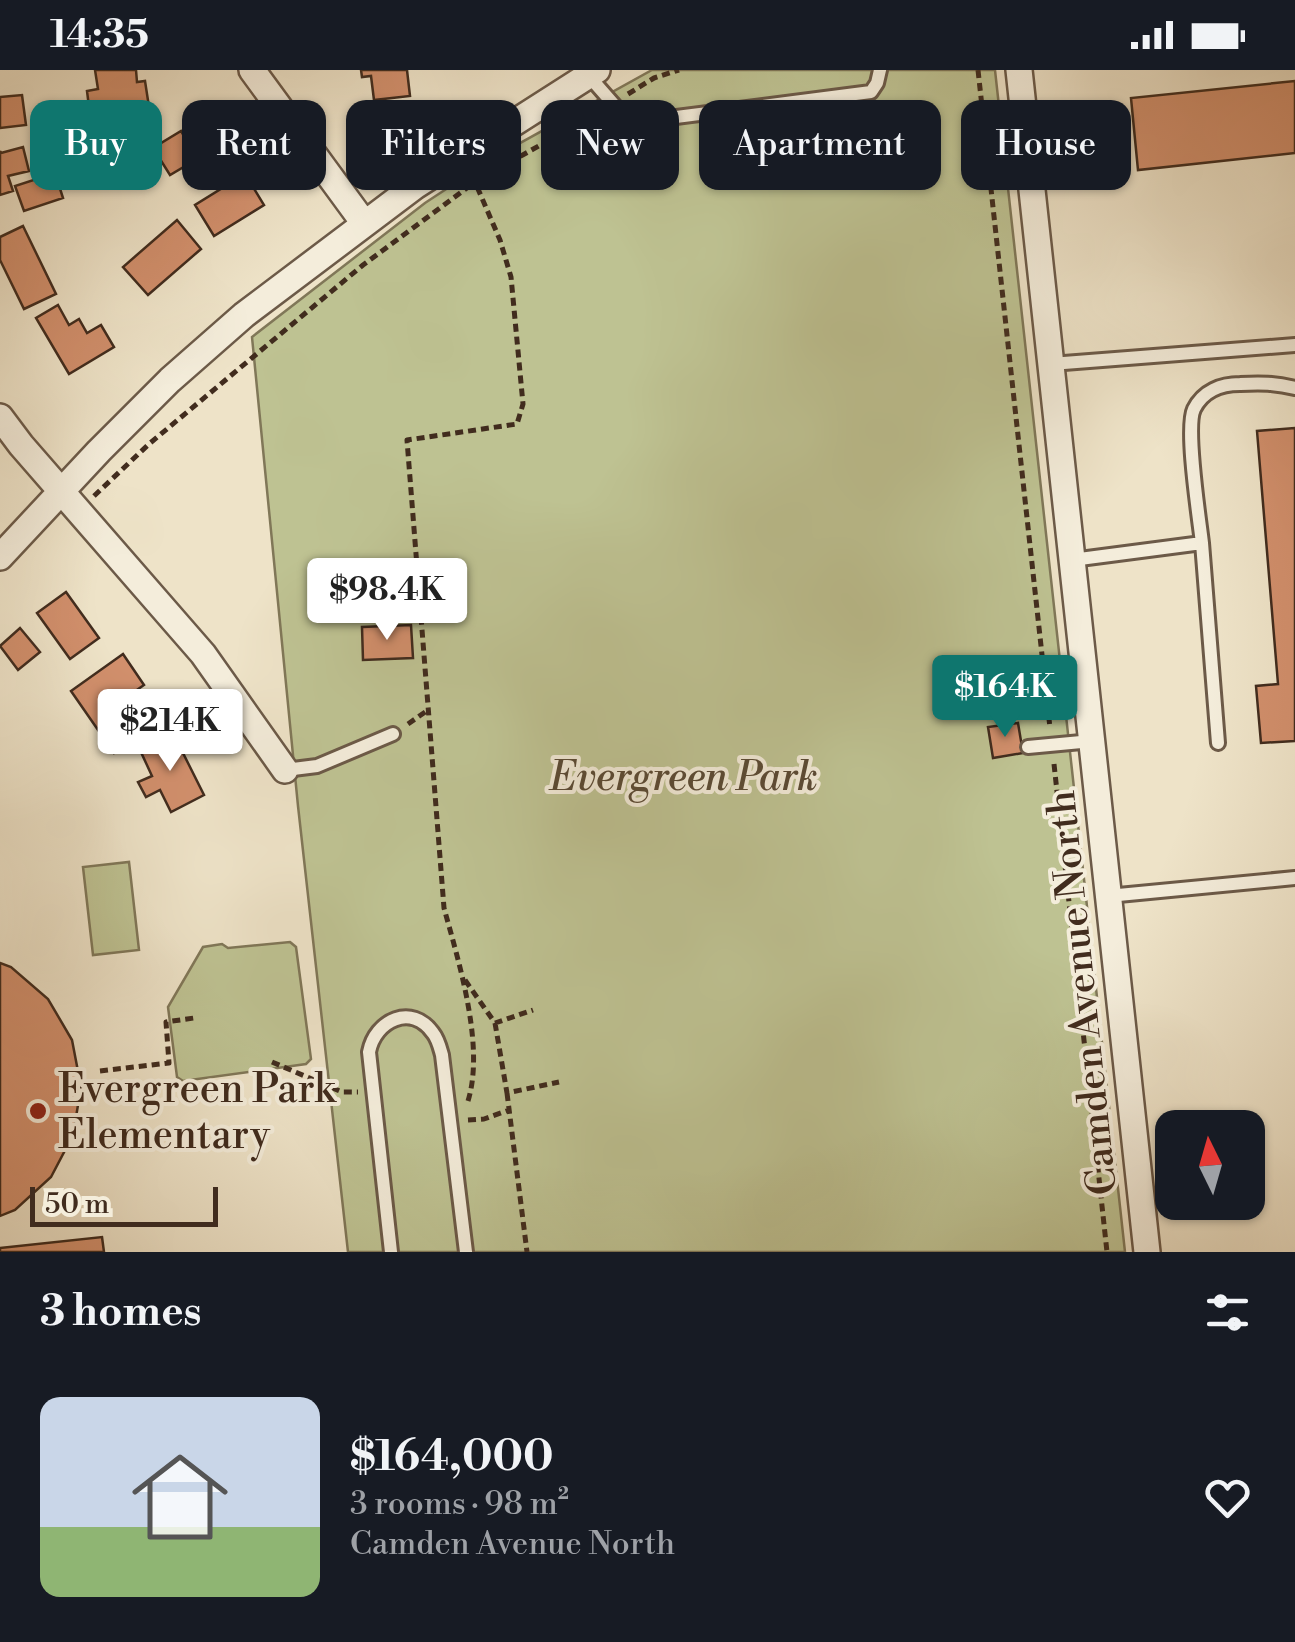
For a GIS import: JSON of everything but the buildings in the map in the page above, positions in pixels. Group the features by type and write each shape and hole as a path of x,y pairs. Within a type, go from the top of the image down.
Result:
{"street":[{"path":"252,70 364,223"},
{"name":"Camden Avenue North","path":"1019,70 1147,1252"},
{"path":"0,556 71,500 170,380 244,315 415,186 592,73"},
{"path":"0,418 204,654 286,770"}],"lane":[{"path":"679,117 870,92 880,70"},
{"path":"592,73 609,100"},
{"path":"1051,364 1295,345"},
{"path":"1218,743 1190,426 1194,406 1205,394 1226,384 1276,383 1295,388"},
{"path":"1072,560 1202,543"},
{"path":"286,770 317,766 393,734"},
{"path":"1028,748 1092,742"},
{"path":"1108,896 1295,878"},
{"path":"392,1252 368,1052 381,1026 410,1017 424,1023 436,1036 442,1056 466,1252"}],"path":[{"path":"618,100 654,78 679,70"},
{"path":"978,70 1107,1252"},
{"path":"71,500 149,444 363,265 464,190"},
{"path":"450,1122 467,1106 474,1083 472,1046 463,978 444,908 407,440 517,424 523,404 511,276 478,190"},
{"path":"393,734 429,710"},
{"path":"463,978 495,1024 527,1252"},
{"path":"495,1024 533,1010"},
{"path":"100,1071 169,1063 166,1022 194,1018"},
{"path":"272,1062 342,1092 373,1094"},
{"path":"507,1094 559,1082"},
{"path":"450,1122 484,1119 509,1110"}],"green space":[{"name":"Evergreen Park","path":"652,70 995,70 998,100 961,100 961,190 1008,190 1125,1252 348,1252 298,806 252,337 445,190 521,190 521,143 541,132 541,190 679,190 679,100 598,100"},
{"path":"129,862 139,950 93,955 83,867"},
{"path":"290,942 296,947 311,1059 306,1064 183,1081 177,1077 168,1007 203,947"}],"place":[{"name":"Evergreen Park Elementary","path":"38,1111"}]}
